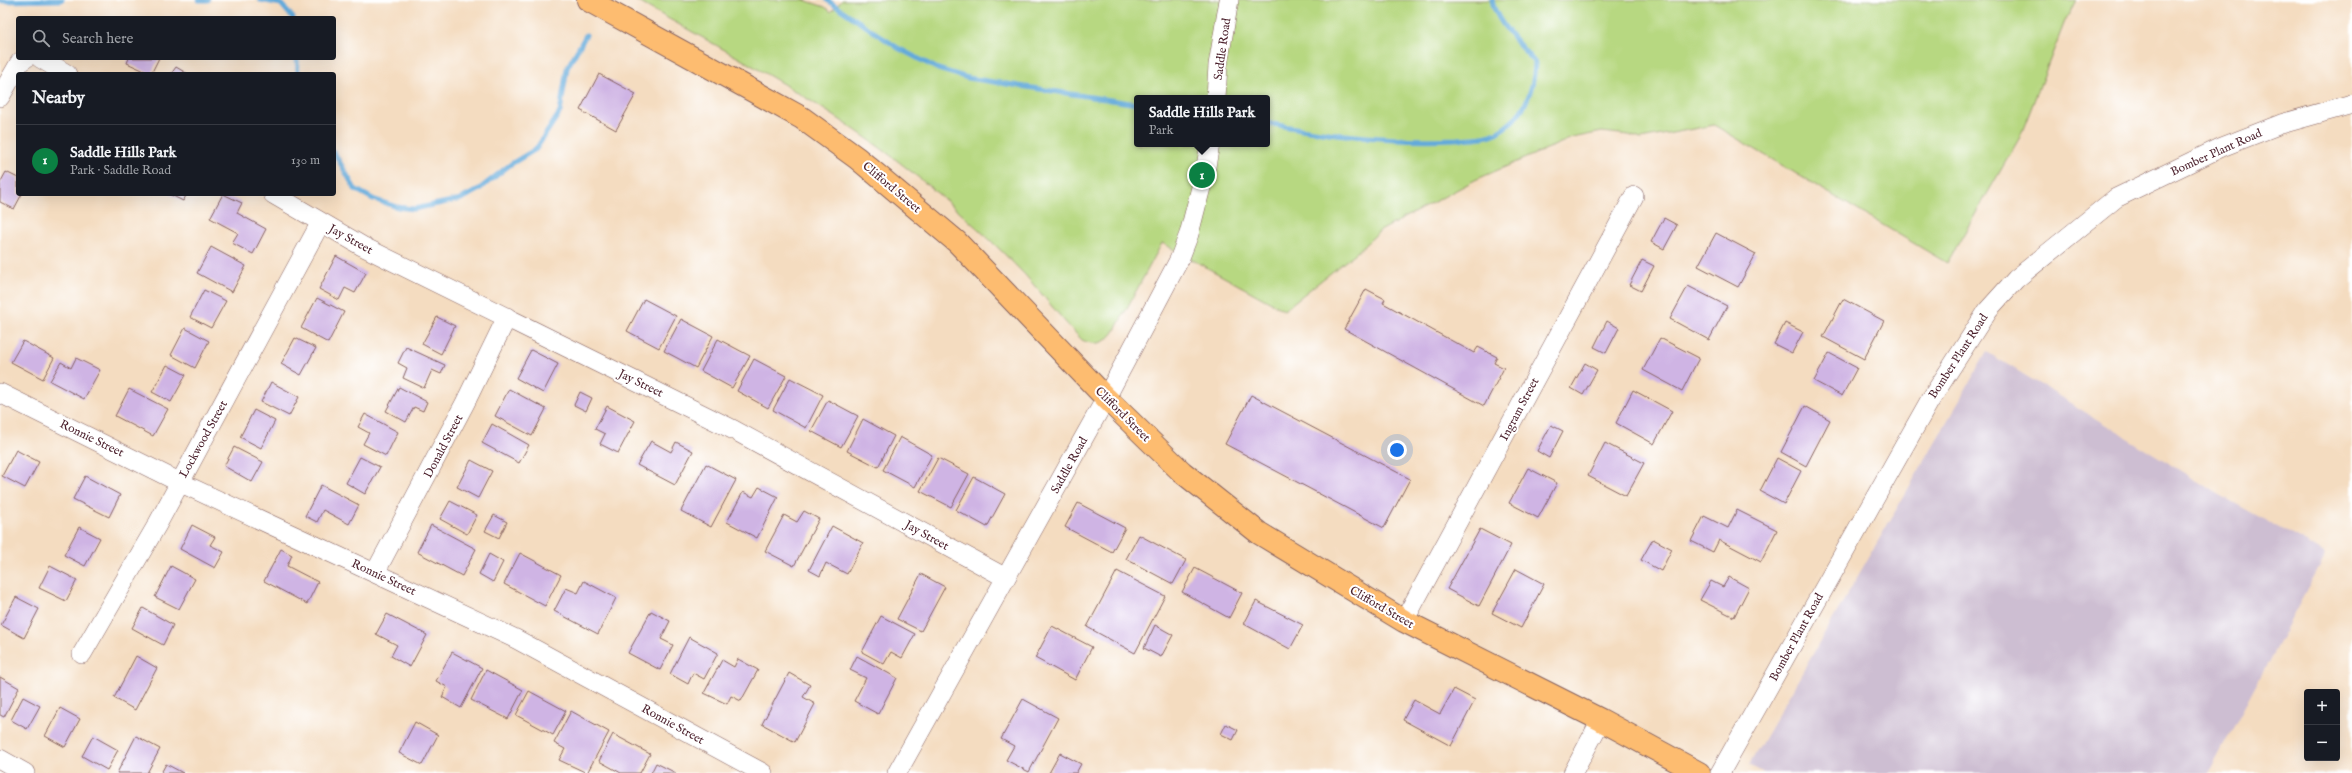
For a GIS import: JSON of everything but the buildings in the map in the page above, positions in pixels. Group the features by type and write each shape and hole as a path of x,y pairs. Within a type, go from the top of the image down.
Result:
{"main road":[{"name":"Clifford Street","path":"588,0 802,118 857,158 957,242 1106,398 1182,472 1259,533 1404,621 1601,720 1699,773"}],"street":[{"name":"Saddle Road","path":"1216,95 1218,65 1229,0"},
{"path":"0,97 10,77 23,60"},
{"path":"43,60 64,72"},
{"name":"Bomber Plant Road","path":"1720,773 1928,402 1988,310 2016,279 2116,198 2229,144 2281,124 2352,104"},
{"name":"Saddle Road","path":"897,773 1106,398 1179,260 1194,214 1209,147"},
{"name":"Jay Street","path":"276,196 362,246 734,430 1006,578"},
{"name":"Ingram Street","path":"1404,621 1634,196"},
{"name":"Lockwood Street","path":"82,654 157,525 321,222"},
{"name":"Donald Street","path":"375,573 465,403 507,317"},
{"name":"Ronnie Street","path":"0,393 180,482 516,639 763,773"},
{"path":"1573,773 1601,720"},
{"path":"0,759 25,773"}],"shaded area":[{"path":"1987,352 2220,495 2326,554 2209,773 1764,773 1749,765"}],"green space":[{"path":"635,0 804,0 825,7 831,12 842,0 2076,0 2065,21 2020,137 1947,263 1714,125 1641,139 1629,135 1602,132 1572,138 1475,180 1380,231 1357,252 1284,310 1162,243 1114,332 1111,336 1100,343 1091,343 1082,340 1002,251 950,204 890,155 820,107 747,63"}],"waterway":[{"path":"0,1 62,0"},
{"path":"199,0 208,0"},
{"path":"260,0 281,4 291,16"},
{"path":"827,0 898,48 938,69 968,78 1134,104"},
{"path":"1270,124 1362,137 1409,139 1457,139 1482,137 1496,133 1513,120 1525,104 1532,84 1535,63 1498,17 1492,0"},
{"path":"336,156 355,189 373,199 397,207 414,209 461,199 478,190 511,164 536,149 560,112 567,68 586,35"},
{"path":"297,60 298,72"}],"place":[{"name":"Saddle Hills Park","path":"1202,175"}]}
